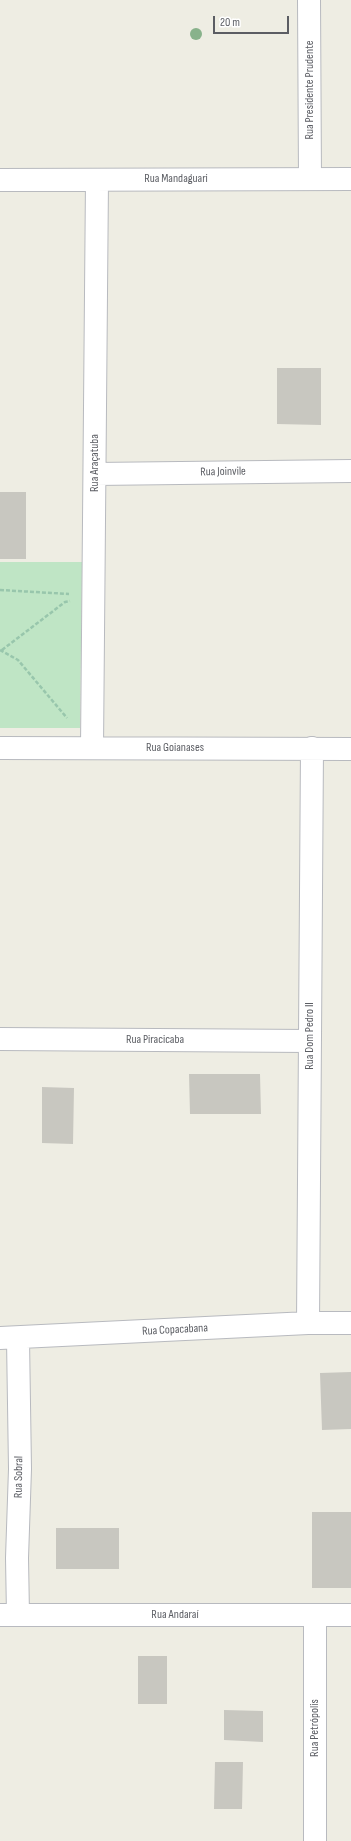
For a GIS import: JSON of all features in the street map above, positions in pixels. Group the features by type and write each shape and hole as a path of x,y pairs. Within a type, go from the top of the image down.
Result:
{"street":[{"name":"Rua Presidente Prudente","path":"310,0 310,179"},
{"name":"Rua Mandaguari","path":"0,180 351,179"},
{"name":"Rua Araçatuba","path":"92,747 97,180"},
{"name":"Rua Joinvile","path":"94,474 351,471"},
{"name":"Rua Goianases","path":"0,748 92,747 351,749"},
{"name":"Rua Dom Pedro II","path":"308,1323 312,748"},
{"name":"Rua Piracicaba","path":"0,1038 310,1041"},
{"name":"Rua Copacabana","path":"9,1338 308,1323 351,1323"},
{"name":"Rua Sobral","path":"9,1338 20,1470 17,1558 9,1615"},
{"name":"Rua Andaraí","path":"9,1615 351,1615"},
{"name":"Rua Petrópolis","path":"315,1615 315,1841"}],"path":[{"path":"0,590 94,595"},
{"path":"92,747 18,660 1,650 65,602 94,595"}],"green space":[{"path":"0,562 82,562 80,728 0,728"}],"building":[{"path":"277,368 321,368 321,425 277,424"},
{"path":"0,492 26,492 26,559 0,559"},
{"path":"189,1074 260,1074 261,1114 190,1114"},
{"path":"42,1087 74,1088 73,1144 42,1143"},
{"path":"351,1372 351,1429 322,1430 320,1373"},
{"path":"312,1512 351,1512 351,1588 312,1588"},
{"path":"56,1528 119,1528 119,1569 56,1569"},
{"path":"138,1656 167,1656 167,1704 138,1704"},
{"path":"224,1710 263,1711 263,1742 224,1740"},
{"path":"215,1762 243,1762 242,1809 214,1809"}]}
